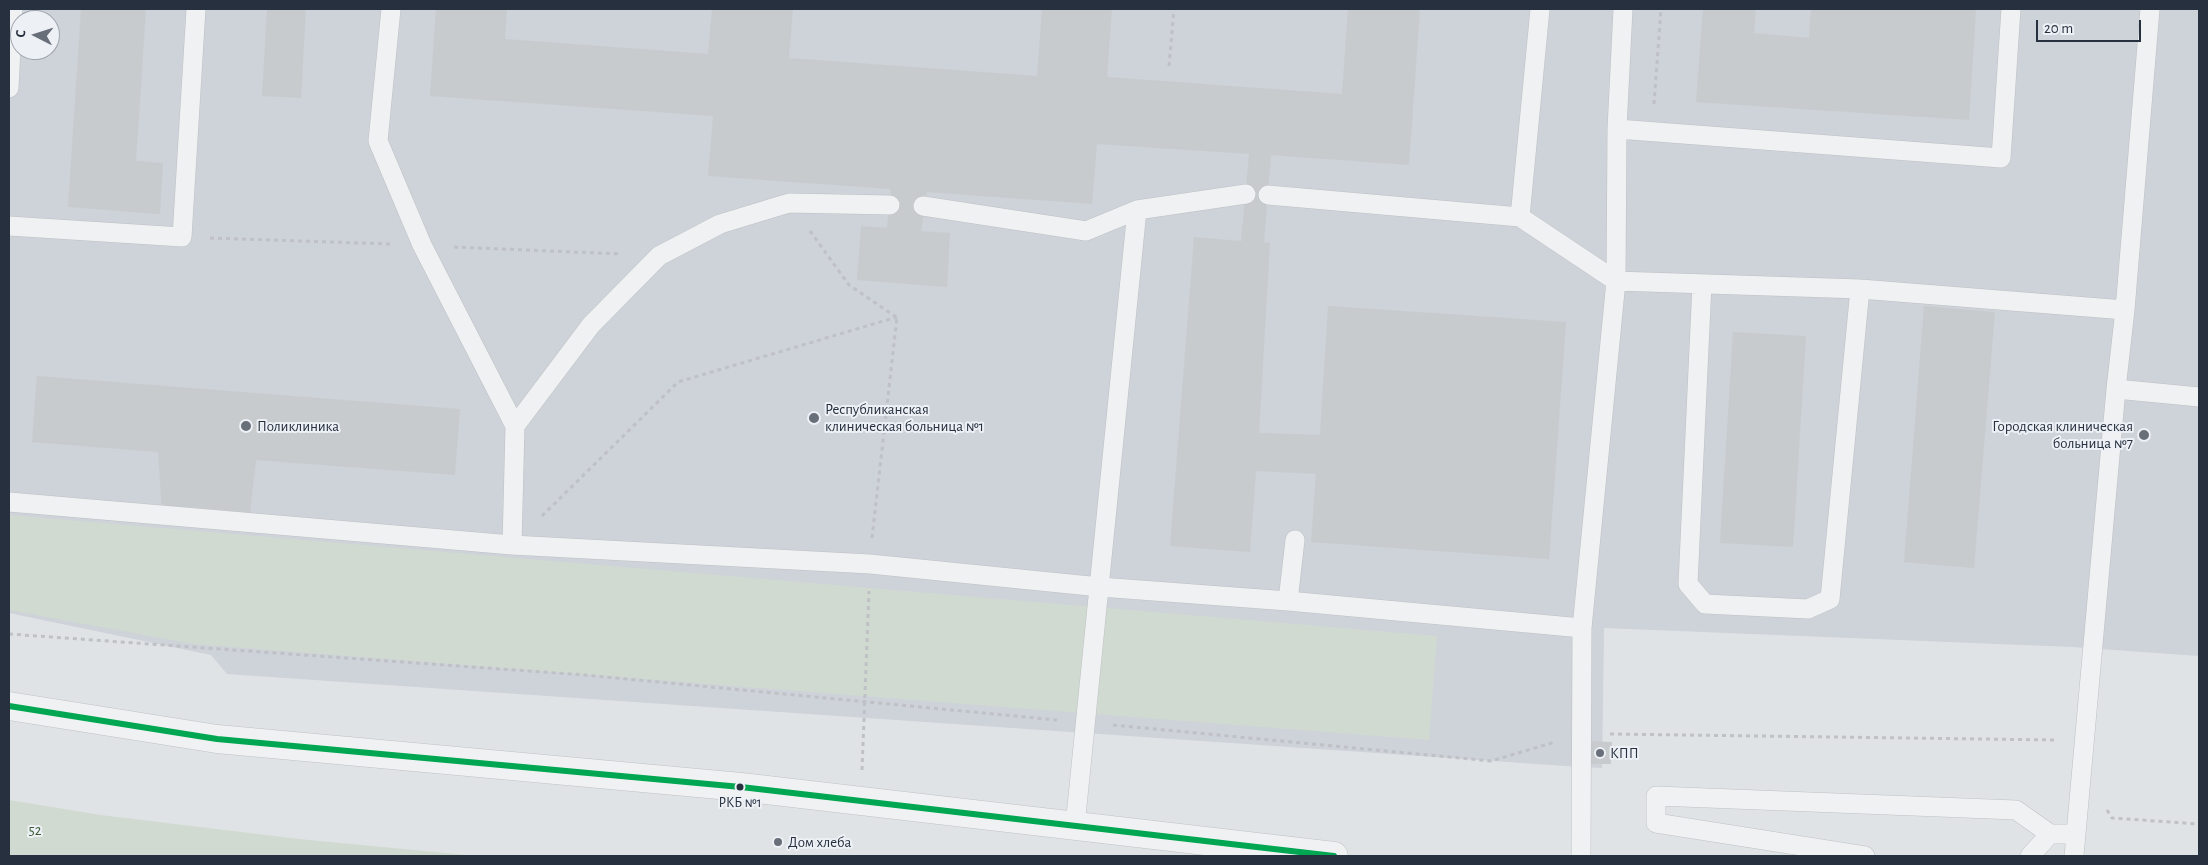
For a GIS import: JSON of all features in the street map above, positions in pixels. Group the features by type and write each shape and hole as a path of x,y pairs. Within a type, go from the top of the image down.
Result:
{"street":[{"path":"9,706 217,739 741,787 1334,856"}],"lane":[{"path":"9,88 13,9"},
{"path":"9,226 182,237 196,9"},
{"path":"391,9 378,141 422,245 515,426 512,546"},
{"path":"1520,218 1540,9"},
{"path":"1581,856 1580,734 1582,628 1616,281 1617,130 1623,9"},
{"path":"1617,130 2001,158 2012,9"},
{"path":"2074,856 2116,389 2125,310 2150,9"},
{"path":"923,206 1086,231 1137,210 1246,194"},
{"path":"1268,195 1520,218 1616,281 1860,289 2125,310"},
{"path":"515,426 591,325 659,256 720,224 789,203 890,205"},
{"path":"1075,826 1137,210"},
{"path":"1702,284 1688,584 1705,604 1808,609 1830,599 1860,289"},
{"path":"2116,389 2199,397"},
{"path":"9,502 512,546 870,564 1100,587 1288,601 1582,628"},
{"path":"1288,601 1295,540"},
{"path":"1865,856 1656,823 1656,796 2016,810 2050,834 2076,834"},
{"path":"2030,856 2050,834"}],"path":[{"path":"1169,66 1174,9"},
{"path":"1652,132 1661,9"},
{"path":"512,546 678,382 897,317 849,285 789,203"},
{"path":"9,634 585,675 1491,761 1580,734 2062,740 2112,818 2199,824"}],"shaded area":[{"name":"Республиканская клиническая больница №1","path":"9,9 2199,9 2199,656 2072,647 1604,628 1602,768 227,674 211,655 9,613"}],"green space":[{"path":"9,515 1437,636 1429,740 193,644 9,610"},
{"name":"52","path":"9,800 101,815 299,839 477,856 9,856"}],"building":[{"path":"81,9 146,9 136,161 163,163 160,214 68,207"},
{"path":"267,9 306,9 301,98 262,96"},
{"path":"436,9 507,9 505,39 708,54 712,9 793,9 789,58 1037,76 1042,9 1112,9 1107,77 1342,94 1348,9 1420,9 1409,165 1271,155 1264,242 1270,243 1259,433 1320,435 1328,306 1566,322 1549,559 1311,542 1316,474 1256,471 1250,552 1170,546 1194,237 1241,241 1249,154 1097,144 1092,204 927,192 921,231 950,233 947,287 857,280 861,226 887,228 891,189 708,176 713,116 430,96"},
{"path":"1703,9 1756,9 1754,33 1809,38 1811,9 1976,9 1969,120 1696,102"},
{"path":"1924,306 1995,312 1974,568 1904,562"},
{"path":"1733,332 1806,336 1793,547 1720,543"},
{"name":"Поликлиника","path":"37,376 460,409 455,475 256,460 250,513 193,507 162,512 158,452 32,442"},
{"name":"КПП","path":"1588,741 1612,742 1611,764 1588,764"}],"transit line":[{"path":"9,706 217,739 741,787 1334,856"}],"place":[{"name":"Республиканская клиническая больница №1","path":"814,418"},
{"name":"Поликлиника","path":"246,426"},
{"name":"Городская клиническая больница №7","path":"2144,435"},
{"name":"КПП","path":"1600,753"},
{"name":"РКБ №1","path":"740,787"},
{"name":"Дом хлеба","path":"778,842"}]}
